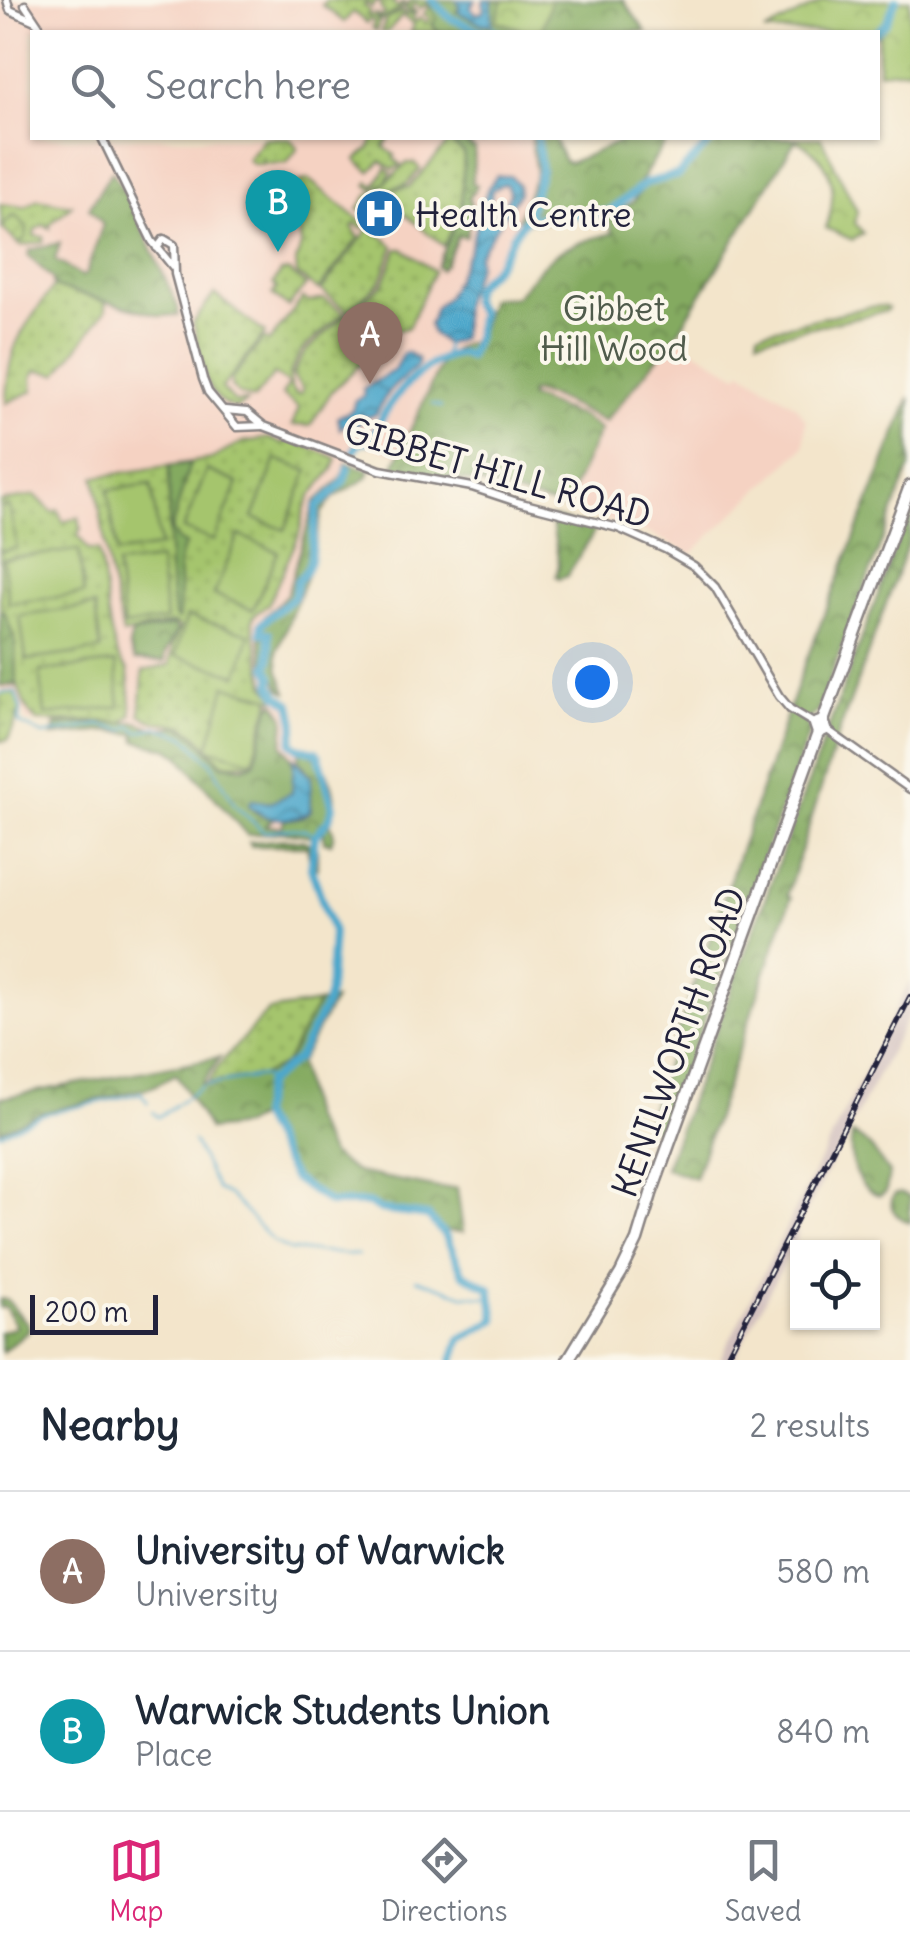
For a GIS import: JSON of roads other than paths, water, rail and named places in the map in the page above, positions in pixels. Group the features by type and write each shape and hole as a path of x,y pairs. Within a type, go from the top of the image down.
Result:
{"main road":[{"name":"KENILWORTH ROAD","path":"568,1360 637,1240 910,486"}],"street":[{"path":"8,0 9,9 23,6 42,30"},
{"path":"102,140 148,232 174,269"},
{"path":"160,244 172,241 174,269 206,385 225,410 242,429 251,423 248,412 225,410"},
{"path":"164,256 174,251"},
{"path":"234,421 239,412"},
{"name":"GIBBET HILL ROAD","path":"251,423 380,470 472,487 618,528 665,548 694,566 715,587 790,709 910,789"}],"water":[{"path":"456,0 476,0 470,7 477,14 484,11 483,0 492,0 492,25 458,12 460,5"},
{"path":"496,176 511,176 519,193 478,256 463,302 461,339 446,344 432,333 429,325 469,251 487,190","holes":["507,185 510,194 500,212 491,215 492,190"]},
{"path":"407,352 418,359 418,365 388,392 376,414 359,414 362,420 358,425 345,424 340,429 338,417 352,410 355,400 364,396 363,389 394,370"},
{"path":"294,758 311,777 310,811 295,818 278,819 255,811 249,805 252,800 270,803 292,793"}],"waterway":[{"path":"432,0 450,18 478,30"},
{"path":"877,30 886,23 896,0"},
{"path":"492,26 497,30"},
{"path":"527,218 541,170 537,140"},
{"path":"354,451 359,443 372,440 395,398 418,374 446,357 461,353 468,357 480,312 472,300 473,290 495,266 527,218 609,212 646,183 678,175 712,140"},
{"path":"444,357 446,344"},
{"path":"432,404 441,407"},
{"path":"348,468 343,483 317,507 310,561 297,581 294,597 261,624 261,633 269,633 267,667 271,684 291,704 295,723 292,743 319,756 333,807 315,836 311,868 333,932 326,1004 297,1059 267,1083 260,1115 293,1178 330,1203 368,1203 380,1210 428,1216 446,1237 463,1274 490,1288 495,1320 460,1339 453,1360"},
{"path":"0,693 15,692 21,709 19,723 43,735 99,725 124,730 131,726 139,732 157,727 184,736 211,762 235,805 264,832 298,829 315,836"},
{"path":"207,1085 261,1076 270,1080"},
{"path":"153,1112 158,1117 203,1086"},
{"path":"0,1134 41,1115 141,1093 148,1103"},
{"path":"193,1141 217,1189 231,1197 274,1242 290,1250 358,1255"},
{"path":"416,1279 464,1295 494,1298"}],"railway":[{"path":"725,1360 910,997"}],"place":[{"name":"Health Centre","path":"380,214"},
{"name":"Warwick Students Union","path":"278,252"},
{"name":"University of Warwick","path":"370,384"}],"park label":[{"name":"Gibbet Hill Wood","path":"614,328"}]}
